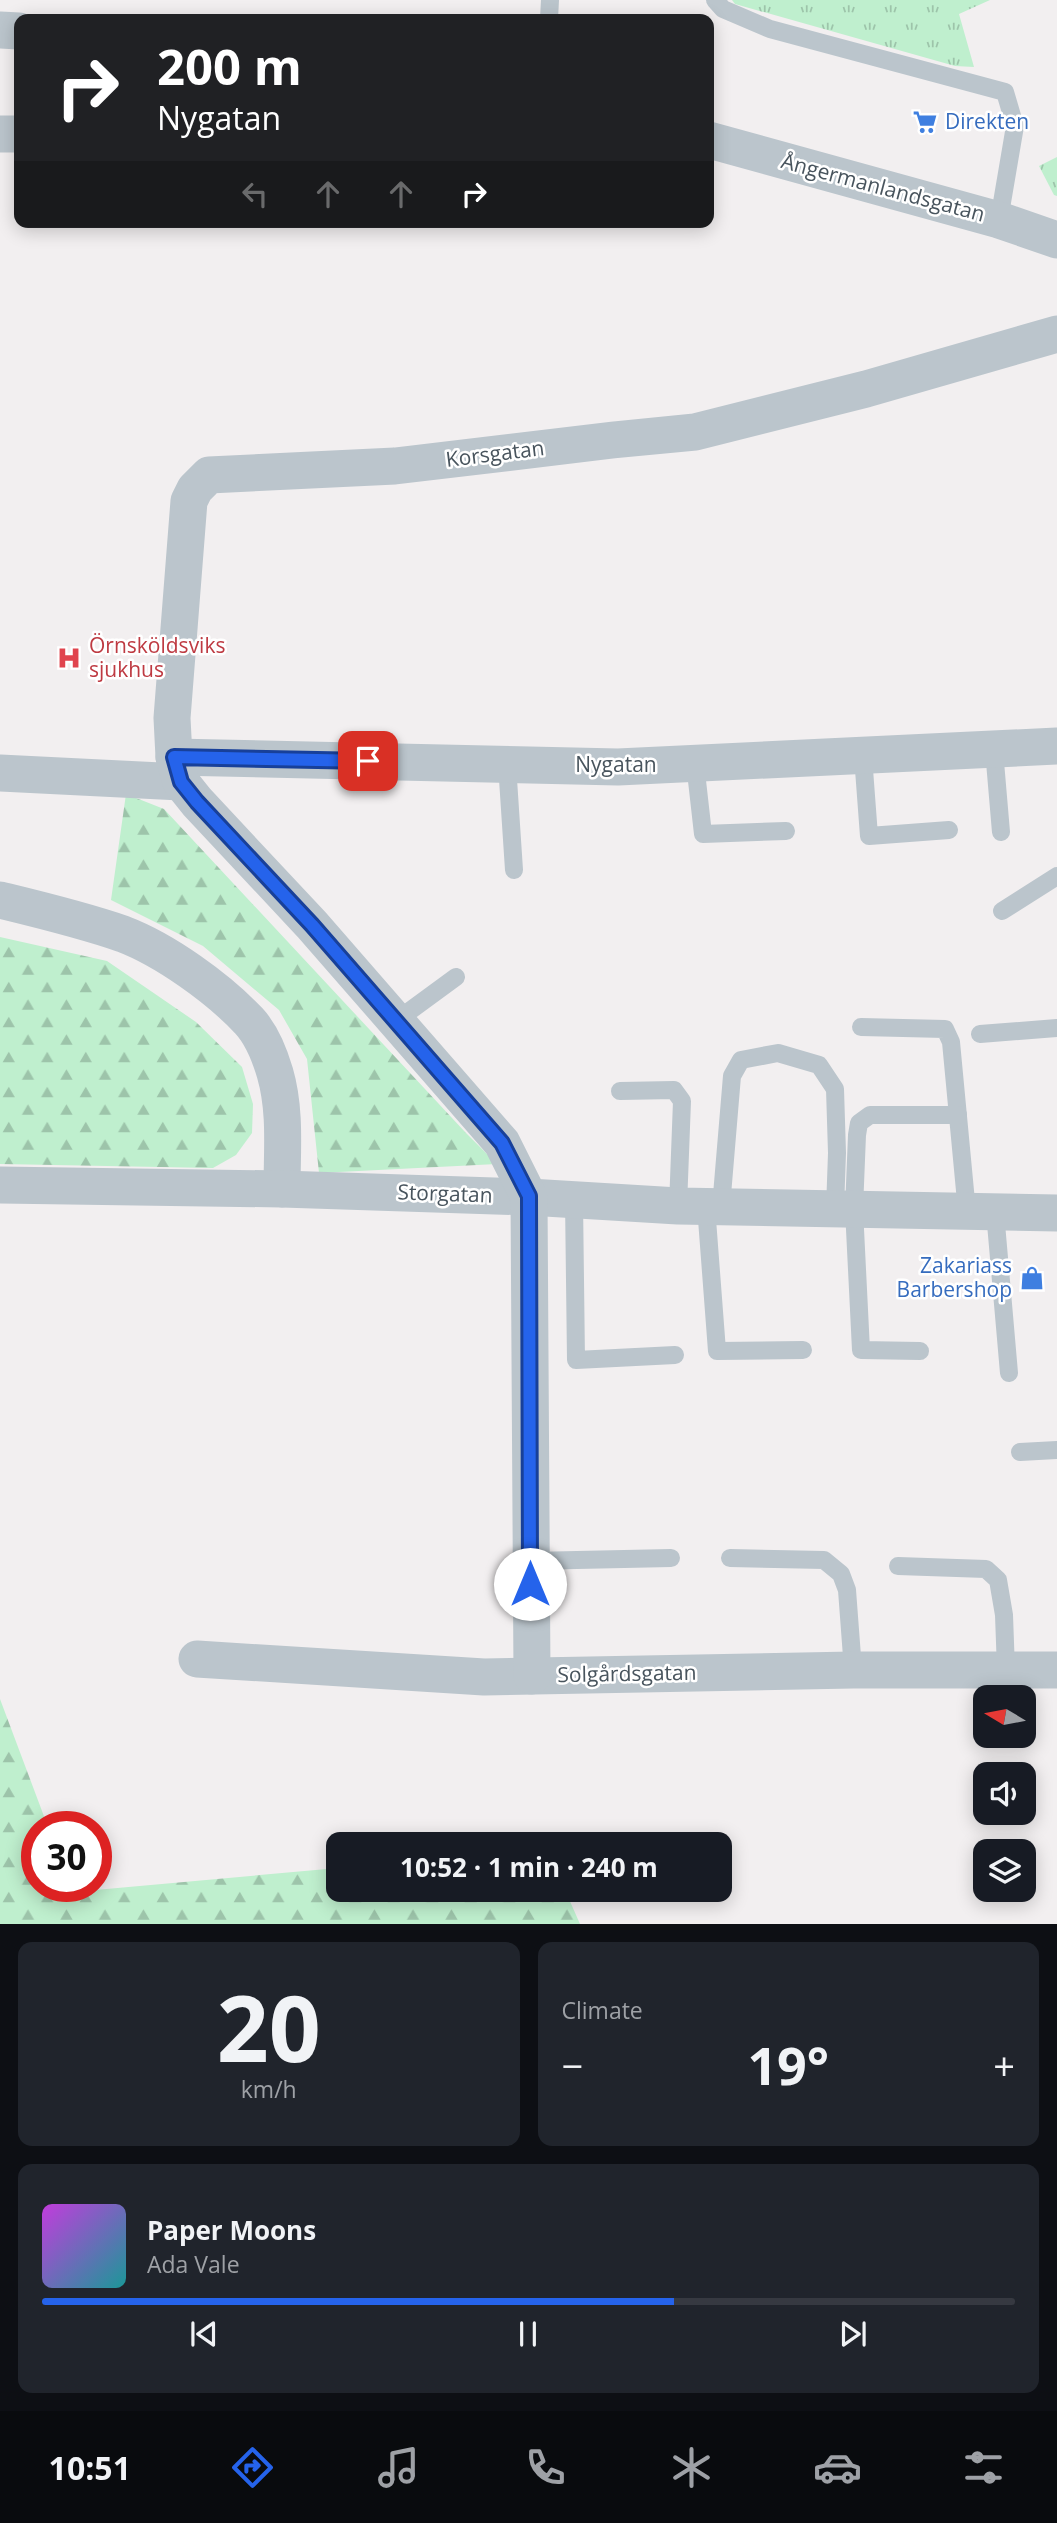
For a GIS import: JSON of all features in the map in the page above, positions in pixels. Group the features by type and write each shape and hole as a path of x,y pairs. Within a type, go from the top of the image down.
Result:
{"street":[{"name":"Ångermanlandsgatan","path":"714,141 999,220 1057,240"},
{"name":"Korsgatan","path":"177,769 173,718 189,501 195,489 209,475 395,466 695,432 879,386 1057,334"},
{"name":"Nygatan","path":"0,773 507,764 618,767 1057,746"},
{"path":"177,769 197,802 312,925 502,1143 529,1196 532,1676"},
{"path":"0,900 73,918 125,935 210,985 251,1023 267,1050 280,1093 283,1122 282,1189"},
{"name":"Storgatan","path":"0,1185 282,1189 529,1196 702,1206 1057,1213"},
{"name":"Solgårdsgatan","path":"197,1659 484,1677 853,1670 1057,1670"}],"lane":[{"path":"715,0 723,9 771,29 1005,92 1015,126 999,220"},
{"path":"994,750 1001,832"},
{"path":"863,756 869,836 949,830"},
{"path":"695,763 703,834 786,831"},
{"path":"507,764 514,870"},
{"path":"1002,911 1057,876"},
{"path":"396,1021 456,977"},
{"path":"861,1027 944,1029 951,1042 958,1115 981,1212 1009,1373"},
{"path":"981,1034 1057,1028"},
{"path":"702,1206 732,1076 741,1060 778,1053 819,1065 835,1089 837,1153 862,1350 920,1351"},
{"path":"620,1091 674,1090 682,1101 702,1206 717,1351 803,1350"},
{"path":"845,1209 859,1123 870,1115 958,1115"},
{"path":"574,1200 576,1360 675,1355"},
{"path":"1020,1452 1057,1450"},
{"path":"530,1561 671,1558"},
{"path":"730,1558 824,1560 841,1574 847,1590 853,1670"},
{"path":"898,1566 986,1569 998,1580 1006,1670"}],"green space":[{"path":"732,0 990,0 959,14 974,67 955,66 735,4"},
{"path":"1057,157 1057,196 1039,166"},
{"path":"126,794 164,809 497,1164 319,1173 307,1059 279,1010 203,946 111,900"},
{"path":"0,937 107,961 196,1022 242,1067 253,1104 252,1133 236,1155 213,1168 0,1164"},
{"path":"0,1699 42,1811 21,1811 21,1902 112,1902 112,1888 326,1869 326,1902 570,1902 580,1924 0,1924"}],"place":[{"name":"Direkten","path":"925,122"},
{"name":"Örnsköldsviks sjukhus","path":"69,658"},
{"name":"Zakariass Barbershop","path":"1032,1278"}],"route":[{"path":"368,761 174,757 181,782 197,802 312,925 502,1143 529,1196 530,1584"}]}
